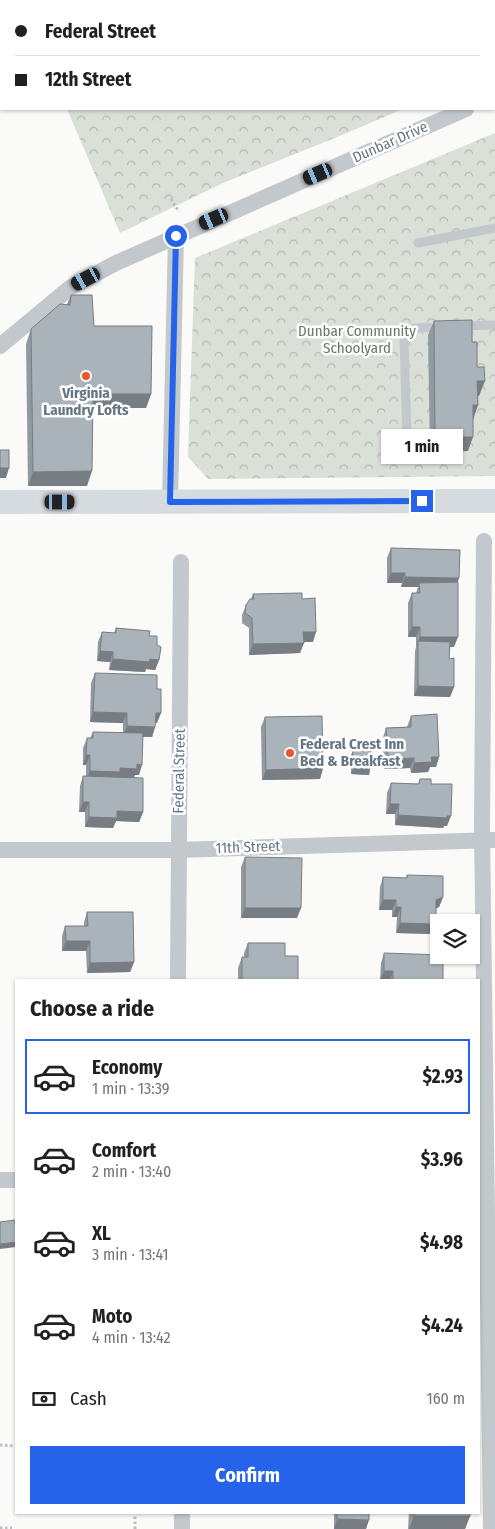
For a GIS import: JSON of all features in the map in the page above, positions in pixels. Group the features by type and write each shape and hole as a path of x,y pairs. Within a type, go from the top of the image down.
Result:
{"main road":[{"path":"0,502 495,501"}],"street":[{"name":"Dunbar Drive","path":"0,346 71,287 116,263 464,110"},
{"path":"170,502 176,236"},
{"path":"484,541 489,840 487,1179 491,1529"},
{"name":"Federal Street","path":"178,979 181,562"},
{"name":"11th Street","path":"0,850 178,850 489,840"},
{"path":"0,1180 15,1180"},
{"path":"182,1514 182,1529"}],"lane":[{"path":"418,243 495,228"},
{"path":"407,439 404,340 415,328 495,325"}],"path":[{"path":"171,199 179,212"},
{"path":"0,1445 15,1446"},
{"path":"135,1514 135,1529"},
{"path":"0,1528 12,1528"}],"green space":[{"path":"67,110 401,110 223,183 120,233"},
{"name":"Dunbar Community Schoolyard","path":"495,133 495,476 208,479 188,457 195,258"}],"building":[{"name":"Virginia Laundry Lofts","path":"71,295 92,295 94,326 152,326 151,394 93,394 92,471 33,472 31,329 60,304 70,305"},
{"path":"472,320 472,342 477,342 477,367 484,367 485,381 477,381 478,405 473,405 473,437 435,437 434,321"},
{"path":"0,450 9,450 9,468 0,468"},
{"path":"391,548 460,550 459,578 405,577 405,573 391,573"},
{"path":"458,582 458,637 420,637 420,627 412,627 412,593 420,593 419,583"},
{"path":"302,593 302,599 315,598 316,632 303,632 304,643 253,644 252,618 245,613 246,605 250,599 254,599 253,594"},
{"path":"116,628 150,631 149,636 157,636 157,645 161,647 159,660 150,659 149,662 113,659 113,652 100,651 102,632 116,633"},
{"path":"418,641 450,642 449,659 454,658 454,687 418,686"},
{"path":"95,673 157,675 157,689 161,689 161,713 156,713 155,727 127,726 127,713 93,712"},
{"path":"437,714 439,757 431,757 432,762 414,763 414,758 388,759 386,728 411,727 411,716"},
{"name":"Federal Crest Inn Bed & Breakfast","path":"322,716 323,768 266,770 265,717"},
{"path":"93,732 143,733 142,765 137,764 137,769 120,768 120,772 90,771 90,755 86,755 87,738 93,738"},
{"path":"353,750 371,750 370,769 353,769"},
{"path":"83,776 143,778 143,812 117,811 117,818 89,817 89,802 83,802"},
{"path":"420,779 431,779 431,784 452,784 451,816 447,816 447,818 398,815 399,804 390,804 391,783 419,784"},
{"path":"245,857 302,858 301,908 245,908"},
{"path":"407,875 443,876 443,897 436,900 436,914 430,914 430,924 400,923 401,907 396,907 396,900 383,900 383,877 407,878"},
{"path":"87,912 133,912 134,962 90,963 90,941 66,941 65,926 88,926"},
{"path":"248,943 285,943 285,956 298,956 298,979 242,979 242,957 248,957"},
{"path":"384,953 430,955 430,964 443,964 443,979 393,979 393,971 384,971"},
{"path":"15,1220 15,1242 0,1244 0,1222"},
{"path":"337,1514 369,1514 369,1520 337,1519"},
{"path":"414,1514 470,1514 470,1516 414,1516"}],"place":[{"name":"Virginia Laundry Lofts","path":"86,376"},
{"name":"Federal Crest Inn Bed & Breakfast","path":"290,753"}],"route":[{"path":"176,236 170,502 422,501"}]}
